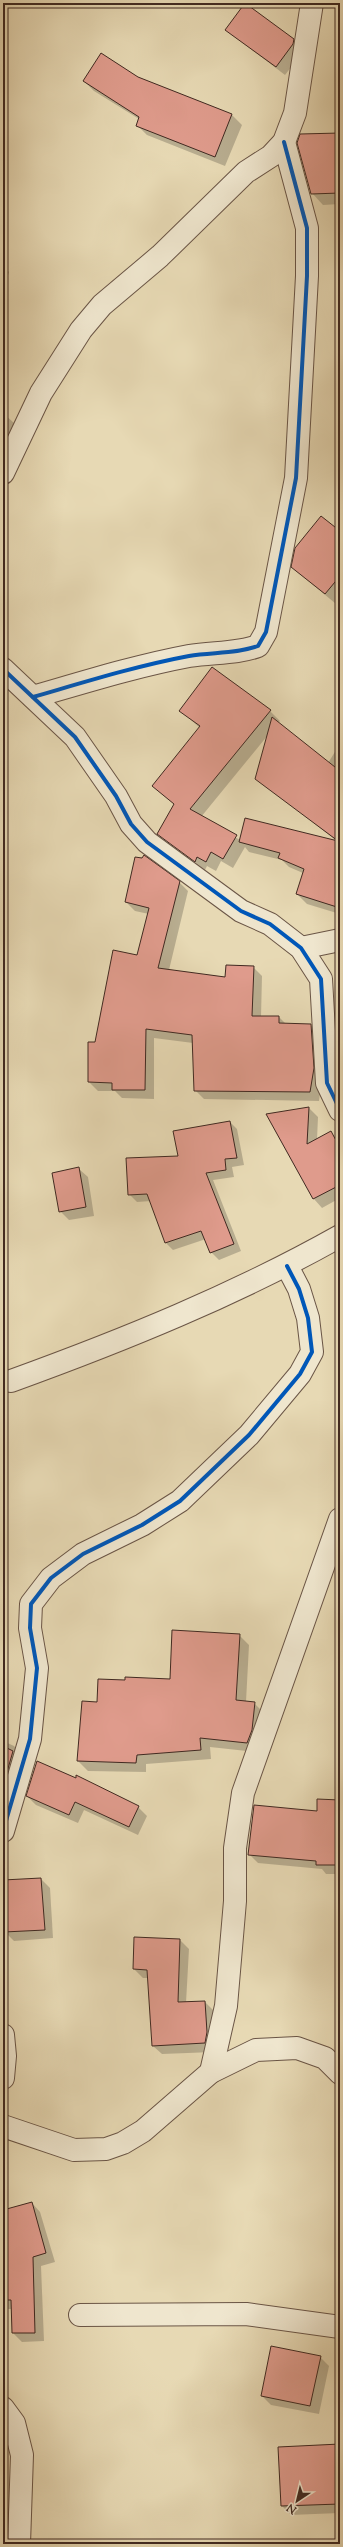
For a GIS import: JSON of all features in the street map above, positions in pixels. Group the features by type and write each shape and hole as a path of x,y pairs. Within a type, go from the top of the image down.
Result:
{"street":[{"path":"3,473 41,393 81,330 102,305 160,256 246,172 271,156 284,142 295,112 312,3"},
{"path":"33,697 139,667 189,656 246,651 258,646 266,632 296,478 306,276 307,228 284,142"},
{"path":"3,669 75,737 116,796 131,824 146,842 235,907 270,924 301,948 321,979 327,1083 340,1110"},
{"path":"301,948 340,940"},
{"path":"11,1381 88,1353 187,1314 287,1266 340,1236"},
{"path":"3,1831 30,1739 37,1668 30,1628 31,1604 51,1578 83,1554 142,1525 180,1501 249,1434 300,1374 312,1352 309,1325 298,1289 287,1266"},
{"path":"211,2072 226,2006 235,1901 235,1848 243,1793 340,1519"},
{"path":"3,2035 5,2056 3,2078"},
{"path":"3,2126 74,2150 106,2149 123,2143 143,2131 211,2072 256,2050 297,2048 325,2058 340,2073"},
{"path":"80,2315 246,2314 340,2327"},
{"path":"3,2408 14,2423 22,2455 19,2544"}],"building":[{"path":"245,3 294,39 293,44 276,67 225,30"},
{"path":"101,53 138,77 232,114 215,157 136,126 139,117 83,81"},
{"path":"340,133 340,193 311,194 297,143 300,134"},
{"path":"321,516 340,531 340,576 325,594 291,567 295,548"},
{"path":"212,667 271,710 190,809 237,835 223,859 211,852 206,862 197,857 195,862 157,834 174,804 152,786 200,726 179,711"},
{"path":"272,717 340,771 340,908 296,894 304,869 278,858 280,853 239,842 245,818 338,841 255,779"},
{"path":"144,855 180,881 158,968 225,977 226,965 254,966 252,1016 279,1016 279,1023 311,1024 314,1068 310,1092 194,1091 192,1035 146,1029 145,1090 112,1090 112,1083 88,1082 88,1042 95,1042 113,950 137,955 149,908 125,902 135,857 142,858"},
{"path":"336,1026 340,1026 340,1051 338,1050"},
{"path":"309,1107 307,1144 331,1131 340,1148 340,1185 313,1199 266,1114"},
{"path":"230,1121 237,1158 225,1159 226,1170 206,1173 234,1244 210,1253 201,1231 165,1243 147,1194 128,1195 126,1158 178,1156 173,1131"},
{"path":"79,1167 86,1207 59,1212 52,1173"},
{"path":"172,1630 240,1634 236,1700 255,1702 252,1730 247,1743 200,1738 201,1750 137,1755 136,1763 77,1761 82,1701 97,1702 98,1679 125,1680 125,1677 170,1679"},
{"path":"3,1746 13,1751 3,1786"},
{"path":"37,1761 76,1778 76,1775 139,1806 129,1827 75,1802 69,1815 26,1796"},
{"path":"317,1799 340,1800 340,1865 316,1865 316,1861 248,1855 254,1805 317,1811"},
{"path":"41,1878 45,1930 4,1932 3,1880"},
{"path":"134,1937 180,1939 178,2002 205,2001 207,2032 205,2043 152,2046 147,1970 133,1969"},
{"path":"32,2202 46,2253 33,2257 35,2333 12,2333 11,2300 3,2300 3,2210"},
{"path":"271,2346 321,2356 310,2406 261,2396"},
{"path":"340,2444 340,2504 281,2506 278,2447"}],"cycle path":[{"path":"33,697 169,660 189,656 250,649 258,646 266,632 296,478 307,276 307,228 284,142"},
{"path":"3,669 75,737 116,796 131,824 147,842 241,911 270,924 301,948 321,979 327,1083 340,1110"},
{"path":"3,1831 30,1739 37,1668 30,1628 31,1604 51,1578 83,1554 142,1525 180,1501 249,1435 300,1374 312,1352 308,1318 299,1289 287,1266"}]}
